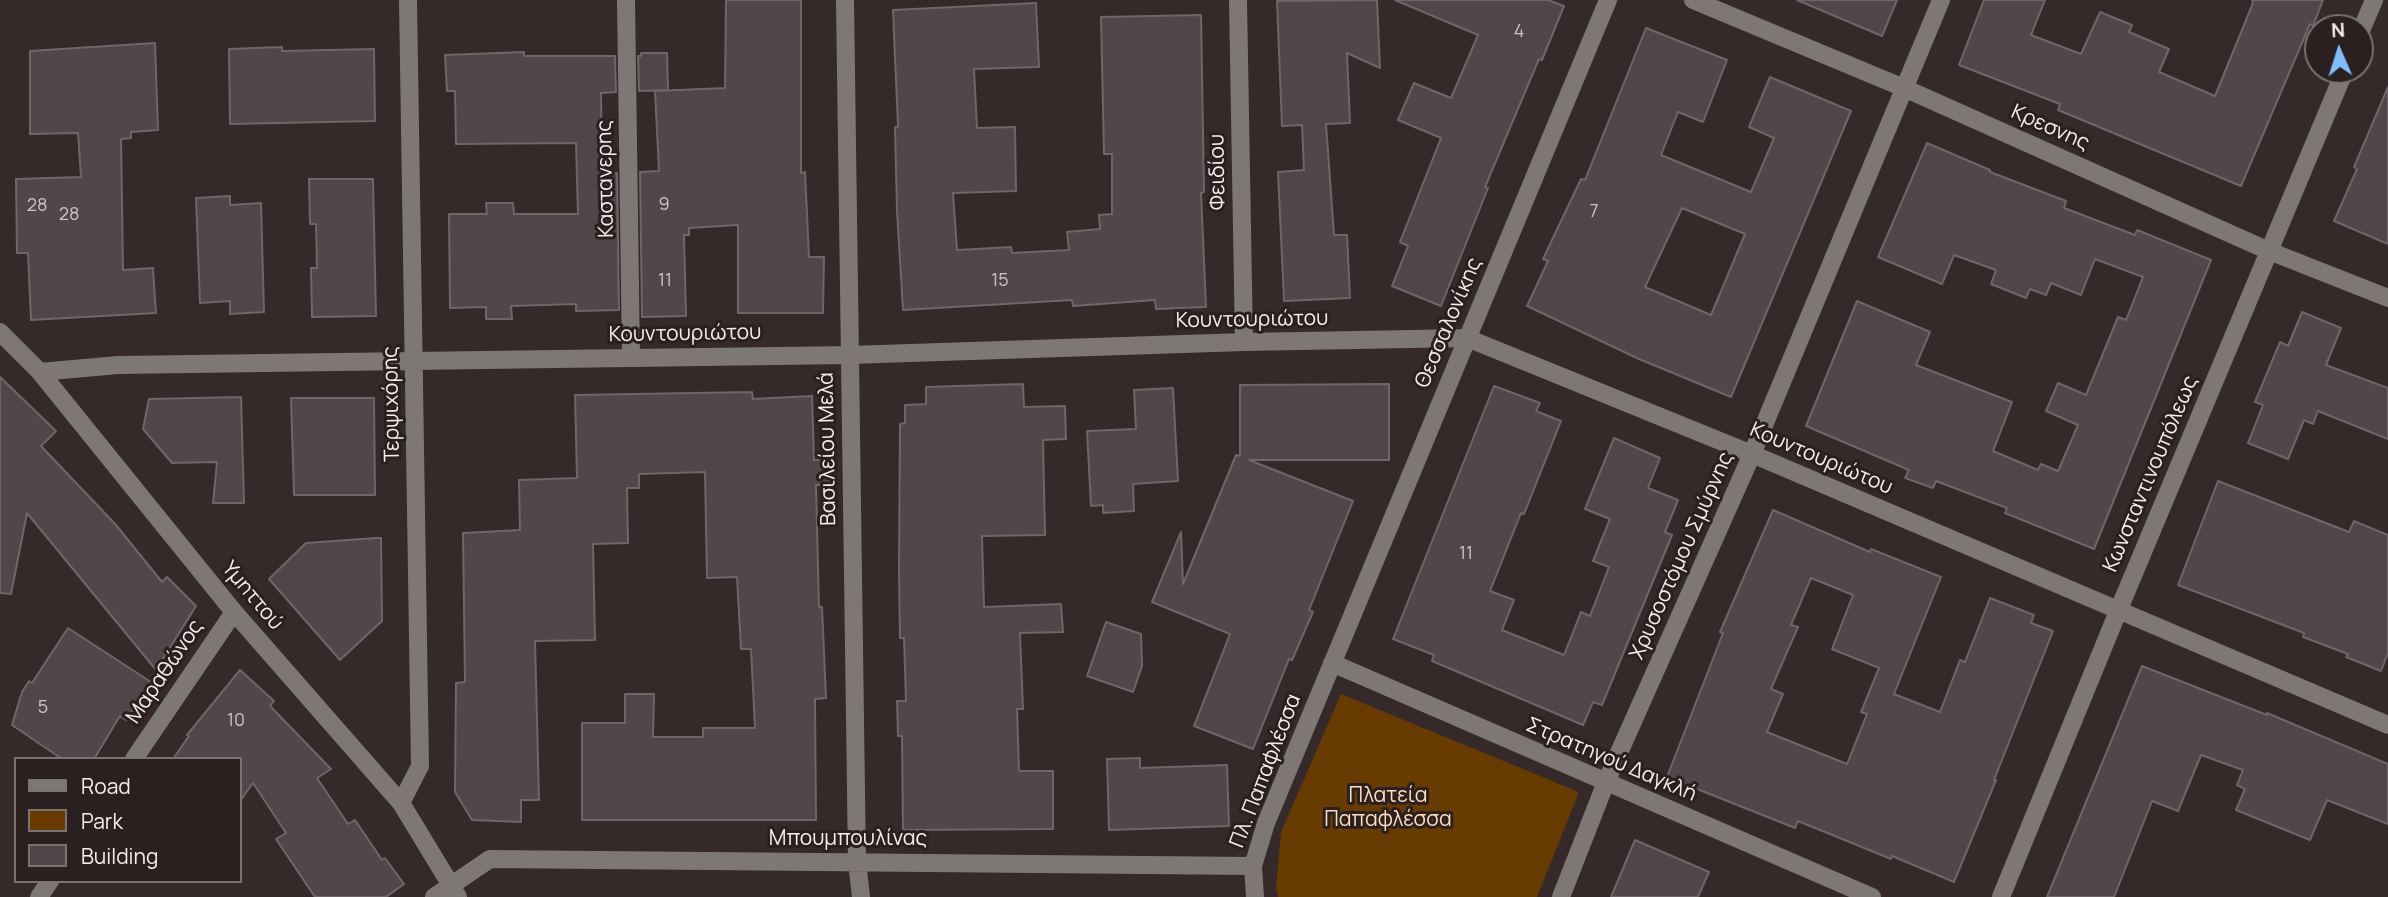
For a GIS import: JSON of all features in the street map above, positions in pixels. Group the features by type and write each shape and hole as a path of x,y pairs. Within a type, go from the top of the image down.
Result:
{"street":[{"name":"Τερψιχόρης","path":"401,803 419,766 408,0"},
{"name":"Καστανερης","path":"626,0 631,357"},
{"name":"Βασιλείου Μελά","path":"845,0 857,862 861,897"},
{"name":"Φειδίου","path":"1238,0 1244,342"},
{"name":"Θεσσαλονίκης","path":"1332,663 1608,0"},
{"name":"Κρεσνης","path":"1693,0 1903,88 2270,251 2388,298"},
{"name":"Χρυσοστόμου Σμύρνης","path":"1561,897 1606,782 1752,454 1941,0"},
{"name":"Κωνσταντινουπόλεως","path":"2001,897 2339,84"},
{"name":"Υμηττού","path":"0,332 40,372 234,612 401,803 454,891"},
{"name":"Κουντουριώτου","path":"40,372 118,365 849,355 1244,342 1467,338 1752,454 2388,725"},
{"name":"Μαραθώνος","path":"135,757 234,612"},
{"name":"Στρατηγού Δαγκλή","path":"1332,663 1872,897"},
{"name":"Πλ. Παπαφλέσσα","path":"1255,897 1253,866 1266,823 1332,663"},
{"name":"Μπουμπουλίνας","path":"434,897 454,891 490,859 1253,866"}],"green space":[{"name":"Πλατεία Παπαφλέσσα","path":"1341,694 1579,792 1537,897 1278,897 1276,888 1281,832"}],"building":[{"path":"726,0 801,0 801,173 805,172 809,257 824,257 823,313 738,313 738,225 689,228 689,235 684,235 686,316 642,317 640,172 659,171 655,91 725,88"},
{"path":"1377,0 1380,68 1347,53 1350,123 1326,124 1334,235 1347,235 1350,298 1284,301 1278,172 1304,170 1302,125 1282,126 1277,1"},
{"path":"1395,0 1548,0 1564,6 1485,187 1488,188 1441,306 1392,286 1408,246 1400,242 1441,138 1398,120 1414,83 1451,98 1478,35"},
{"path":"1797,0 1897,0 1882,36"},
{"path":"1984,0 2045,0 2031,35 2081,54 2100,12 2132,25 2129,32 2169,49 2159,72 2215,96 2252,0 2323,0 2318,14 2304,14 2304,38 2241,186 2058,110 2060,104 1959,65"},
{"path":"1036,3 1039,67 974,69 977,128 1015,127 1016,191 953,193 957,250 1011,247 1012,253 1069,250 1067,232 1100,229 1099,215 1112,214 1112,154 1104,154 1101,17 1201,15 1204,192 1201,193 1206,307 1156,309 1155,300 1073,306 1072,300 903,310 897,211 895,127 898,127 893,10"},
{"path":"1646,28 1727,60 1703,122 1678,112 1661,155 1751,192 1774,138 1749,127 1770,77 1851,111 1731,397 1639,359 1527,306 1548,261 1543,259 1581,179 1585,180","holes":["1682,208 1745,234 1711,315 1645,287"]},
{"path":"155,43 158,130 131,132 131,138 121,139 123,270 153,268 156,313 31,320 28,253 17,253 16,179 81,177 78,133 30,134 30,51"},
{"path":"282,47 282,51 374,49 375,121 230,124 229,49"},
{"path":"524,52 524,56 615,56 616,92 601,93 602,173 617,173 619,310 576,311 576,304 511,306 512,319 486,319 486,307 450,308 449,214 487,214 486,203 513,203 514,214 578,214 576,143 456,144 455,91 447,91 445,55"},
{"path":"641,53 667,53 668,90 639,91 638,56 641,56"},
{"path":"2388,87 2388,244 2334,221"},
{"path":"1927,143 1990,172 2066,201 2064,208 2135,235 2137,230 2211,260 2094,549 2005,513 2007,508 1936,481 1933,488 1905,478 1909,470 1806,426 1857,301 1930,332 1916,365 2012,402 1993,451 2038,470 2041,464 2058,471 2078,425 2046,411 2058,383 2086,395 2118,317 2126,320 2143,277 2095,259 2081,295 2051,283 2046,295 2030,289 2026,298 1991,284 1996,270 1954,255 1942,284 1878,257"},
{"path":"309,179 373,179 376,316 312,317 311,268 317,268 316,224 310,224"},
{"path":"230,196 230,205 261,203 264,312 230,314 230,301 200,303 196,198"},
{"path":"2302,312 2341,328 2326,365 2388,388 2388,439 2318,411 2313,424 2304,420 2288,459 2248,443 2263,405 2255,402 2280,342 2288,346"},
{"path":"0,377 56,431 41,446 116,525 162,582 167,577 196,606 156,670 27,513 11,594 0,593"},
{"path":"1023,384 1024,407 1065,406 1066,439 1043,440 1045,535 982,536 984,607 1061,604 1063,632 1020,633 1023,709 1017,709 1019,771 1053,771 1053,829 903,830 902,736 898,736 897,701 906,701 904,638 900,638 899,570 900,424 905,423 905,405 926,404 926,387"},
{"path":"1389,384 1389,460 1249,460 1353,501 1309,610 1313,612 1292,660 1289,659 1253,749 1194,726 1230,634 1152,602 1181,532 1183,584 1236,455 1240,456 1240,385"},
{"path":"1494,386 1540,403 1536,411 1561,421 1490,591 1514,600 1502,630 1564,655 1581,612 1590,616 1609,567 1593,561 1610,519 1585,509 1614,438 1660,458 1648,488 1678,500 1665,532 1672,535 1602,705 1593,702 1583,725 1432,661 1434,655 1393,639"},
{"path":"1173,388 1178,481 1133,484 1134,511 1103,513 1103,505 1091,506 1087,431 1136,429 1134,390"},
{"path":"752,392 753,399 812,396 814,460 830,459 830,484 816,485 819,607 822,607 826,698 815,699 816,820 582,820 582,723 625,723 625,694 654,694 653,737 703,737 703,728 755,728 751,649 741,649 737,577 707,578 705,472 639,474 639,488 627,488 628,543 593,544 595,640 535,641 539,800 521,800 521,822 472,820 455,792 456,683 465,682 463,533 520,530 519,480 577,478 575,395"},
{"path":"241,397 244,503 213,503 217,462 172,463 143,429 149,399"},
{"path":"291,398 374,398 375,495 294,495"},
{"path":"2218,481 2349,532 2354,521 2388,535 2388,653 2381,671 2346,657 2348,654 2303,637 2304,633 2178,585"},
{"path":"1773,510 1870,552 1871,549 1941,577 1894,694 1940,712 1960,660 1965,662 1990,598 2034,615 2031,623 2053,631 1954,882 1798,821 1795,828 1667,777 1723,633 1720,632","holes":["1811,578 1853,595 1832,649 1879,668 1861,712 1867,714 1847,764 1767,732 1783,694 1771,689 1798,627 1791,625"]},
{"path":"381,538 382,621 340,660 269,579 306,543"},
{"path":"1106,622 1141,634 1142,666 1133,692 1087,676"},
{"path":"68,628 151,682 126,720 120,716 95,757 59,757 12,725 22,692 29,681 32,683"},
{"path":"2142,666 2267,713 2388,764 2388,824 2327,800 2310,840 2236,810 2245,789 2237,785 2243,770 2201,755 2178,811 2152,801 2114,897 2047,897"},
{"path":"240,670 274,701 270,706 331,769 317,778 348,824 355,820 382,860 385,858 404,884 386,897 315,897 276,839 286,833 253,783 242,798 242,757 174,757 189,736 187,735"},
{"path":"1140,758 1140,768 1227,765 1229,826 1109,830 1107,759"},
{"path":"1635,840 1709,872 1698,897 1611,897"}]}
